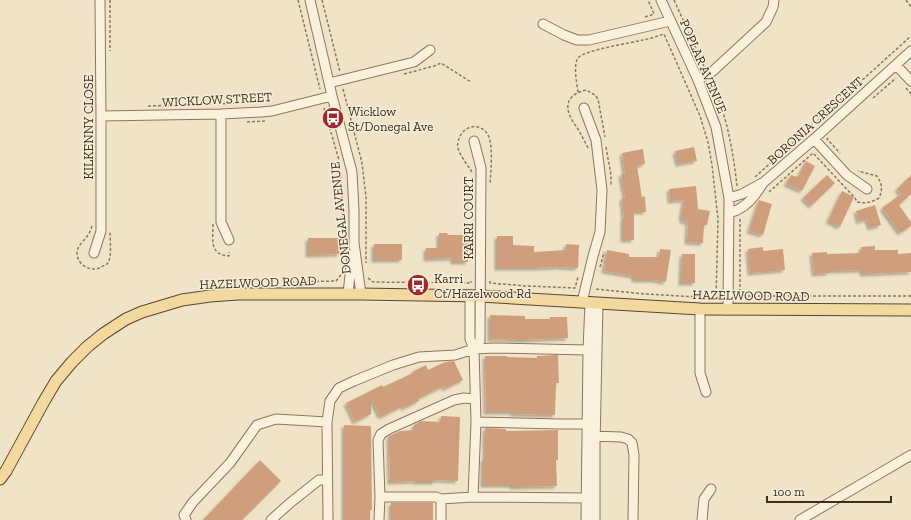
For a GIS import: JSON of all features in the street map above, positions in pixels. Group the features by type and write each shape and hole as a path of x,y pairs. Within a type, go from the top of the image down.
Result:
{"main road":[{"name":"HAZELWOOD ROAD","path":"0,479 6,471 56,381 87,347 103,334 126,319 142,312 182,300 238,294 361,294 475,296 728,310 911,310"}],"street":[{"name":"KILKENNY CLOSE","path":"94,253 101,231 102,116 100,0"},
{"name":"DONEGAL AVENUE","path":"310,0 332,96 352,172 354,243 361,294"},
{"name":"POPLAR AVENUE","path":"661,0 698,80 716,128 729,198 728,310"},
{"path":"698,80 713,71 766,22 774,0"},
{"path":"543,24 564,36 577,40 589,40 670,21"},
{"path":"329,83 414,62 430,50"},
{"name":"BORONIA CRESCENT","path":"729,198 742,194 764,182 911,51"},
{"path":"896,65 911,81"},
{"name":"WICKLOW STREET","path":"102,116 261,112 272,111 332,96"},
{"path":"584,108 596,140 602,190 600,232 592,256 588,350 594,520"},
{"path":"222,114 221,222 229,240"},
{"path":"814,139 847,175 866,189"},
{"name":"KARRI COURT","path":"473,497 476,422 474,349 470,339 475,296 482,168 474,140"},
{"path":"729,212 739,209 747,203 757,193 764,182"},
{"path":"348,294 354,243"},
{"path":"590,303 590,421"},
{"path":"700,309 700,373 706,392"},
{"path":"328,520 327,422 330,401 339,388 393,365 419,357 455,355 474,349 494,348 588,350"},
{"path":"379,520 380,497 378,440 381,434 454,400 464,398 475,399"},
{"path":"186,520 184,515 193,502 230,463 257,425 276,419 327,422"},
{"path":"476,422 590,421"},
{"path":"591,441 620,437 628,439 632,443 634,455 633,520"},
{"path":"586,520 586,498 591,441"},
{"path":"800,520 911,454"},
{"path":"271,520 319,480 327,480"},
{"path":"702,520 704,499 711,489"},
{"path":"380,497 436,497 441,499 473,497 586,498"},
{"path":"441,499 441,520"}],"path":[{"path":"110,0 110,53"},
{"path":"298,0 320,90"},
{"path":"322,0 340,72"},
{"path":"641,19 654,14 648,0"},
{"path":"674,0 705,67"},
{"path":"906,0 911,7"},
{"path":"578,92 575,64 579,56 595,50 643,41 664,34 700,116 708,142 718,219 716,298 645,294 594,289"},
{"path":"750,181 911,36"},
{"path":"398,76 441,63 471,82"},
{"path":"712,83 722,109 728,131 737,187 740,189"},
{"path":"343,88 362,163 366,197 366,268"},
{"path":"588,148 579,130 571,119 567,107 570,98 578,92 586,90 595,95 598,99 605,140"},
{"path":"149,106 249,103"},
{"path":"324,108 338,160 342,191 343,252"},
{"path":"243,122 268,121"},
{"path":"473,173 461,156 458,146 459,137 462,132 468,128 476,126 483,129 488,136 491,145 490,186"},
{"path":"606,147 611,175 611,189"},
{"path":"740,216 740,296 911,296"},
{"path":"213,222 214,249 225,256 229,256 228,252"},
{"path":"92,225 88,235 77,251 80,263 88,268 98,269 107,263 110,254 110,232"},
{"path":"600,269 604,250"},
{"path":"286,282 336,281 342,270"},
{"path":"490,277 490,283 575,288 579,274"},
{"path":"366,275 373,282 471,283 471,279"}],"building":[{"path":"694,147 697,161 678,164 675,151"},
{"path":"643,149 645,164 637,166 642,197 645,196 646,212 634,212 634,240 623,240 624,218 622,198 625,197 621,174 625,174 622,153"},
{"path":"806,161 815,166 802,191 786,184 791,175 798,177"},
{"path":"827,175 835,183 811,206 803,198"},
{"path":"911,175 911,194 899,205 911,222 911,226 900,233 882,208 901,194 897,189"},
{"path":"696,186 698,209 710,211 707,225 704,225 703,243 687,242 688,222 682,221 681,217 684,200 670,201 669,189"},
{"path":"842,191 854,197 840,227 828,221"},
{"path":"759,200 772,204 763,235 749,231"},
{"path":"875,205 881,225 870,228 867,219 859,222 856,211"},
{"path":"439,233 447,233 448,235 468,235 468,262 453,262 453,258 426,259 426,248 439,248"},
{"path":"497,236 513,236 513,245 534,246 534,252 566,250 566,244 579,245 578,268 497,268"},
{"path":"308,238 339,238 340,254 308,255"},
{"path":"374,244 402,244 402,260 374,260"},
{"path":"875,246 875,250 898,250 898,254 911,253 911,272 862,274 862,270 829,271 829,273 814,274 812,253 861,253 861,247"},
{"path":"763,247 763,251 783,249 785,270 750,273 748,249"},
{"path":"660,249 671,250 666,282 654,280 634,280 634,276 604,271 607,250 629,254 629,257 659,257"},
{"path":"682,254 695,254 695,283 681,283"},
{"path":"490,315 525,316 525,319 567,317 568,338 524,340 490,339"},
{"path":"558,355 559,383 556,383 555,415 486,412 485,356 537,358 537,356"},
{"path":"454,361 463,380 445,389 444,386 418,399 419,401 404,408 403,406 383,416 380,416 371,398 371,414 355,422 346,403 382,385 383,387 413,373 412,372 426,365 428,370 445,362"},
{"path":"441,416 460,417 458,481 435,480 435,482 390,482 389,436 400,431 414,430 414,425 421,421 441,422"},
{"path":"344,425 371,426 372,510 370,510 370,520 344,520"},
{"path":"485,428 506,429 506,431 558,430 558,460 556,460 557,486 512,487 512,485 483,485"},
{"path":"260,460 281,481 242,520 203,520"},
{"path":"391,503 433,503 433,520 391,520"}],"place":[{"name":"Wicklow St/Donegal Ave","path":"333,118"},
{"name":"Karri Ct/Hazelwood Rd","path":"418,285"}]}
